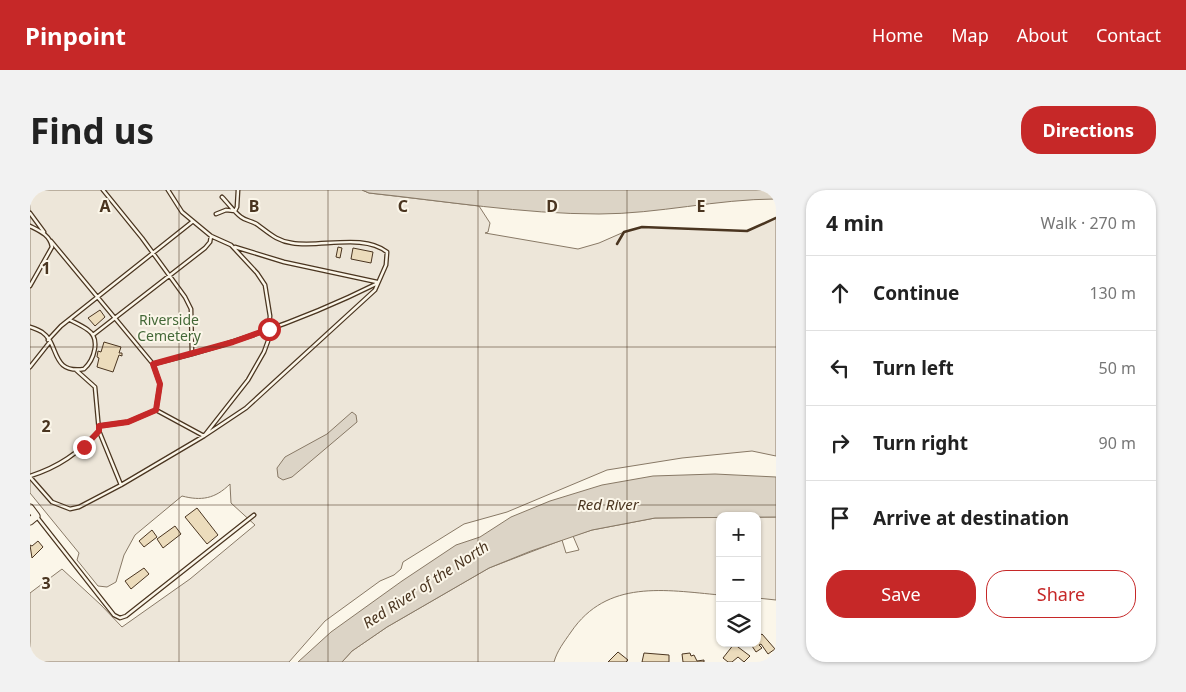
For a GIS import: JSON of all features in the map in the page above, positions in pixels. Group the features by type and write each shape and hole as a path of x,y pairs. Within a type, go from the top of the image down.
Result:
{"street":[{"path":"30,508 36,516 30,521"}],"lane":[{"path":"103,190 154,253 170,275 190,309 192,354"},
{"path":"168,190 175,203 192,222 210,236 231,245 284,262 379,282"},
{"path":"235,211 238,207 238,190"},
{"path":"99,431 84,447 67,460 48,470 30,476 52,502 70,509 79,507 121,485 204,436 246,408 272,386 375,290 386,264 387,252 379,246 334,241 320,244 290,243 272,237 256,223 242,218 222,197"},
{"path":"216,214 226,210 235,211"},
{"path":"30,213 51,242 153,364 160,384 156,410"},
{"path":"30,367 48,342 70,320 192,222"},
{"path":"30,226 44,233"},
{"path":"93,335 205,248 210,242 210,236"},
{"path":"30,286 48,255 51,242"},
{"path":"204,436 248,380 264,352 269,329 269,300 265,285 257,273 231,245"},
{"path":"153,364 192,354 269,329 379,282"},
{"path":"70,320 89,330 93,335 95,346 94,357 84,369 76,370"},
{"path":"30,327 41,332 58,362 76,370 95,388 99,431 121,485"},
{"path":"156,410 204,436"},
{"path":"99,426 128,422 156,410"},
{"path":"36,516 114,615 120,618 126,616 254,515"}],"green space":[{"name":"Riverside Cemetery","path":"30,190 362,190 369,193 479,206 490,223 488,232 485,233 578,249 642,227 747,231 776,218 776,456 752,451 682,458 607,470 507,512 464,524 403,562 401,569 394,575 380,581 325,621 289,662 30,662 30,593 62,569 122,627 190,579 255,525 231,503 230,484 219,493 208,498 182,496 135,535 124,555 116,582 107,587 98,586 77,560 79,553 30,493"},
{"path":"716,517 716,595 679,591 638,592 619,596 602,603 585,615 571,632 563,643 554,662 342,662 352,651 387,627 489,568 562,540 566,553 579,550 573,536 592,530 655,518"},
{"path":"761,517 776,517 776,600 761,598"}],"water":[{"path":"362,190 776,190 776,199 732,201 643,212 599,214 541,212 369,193"},
{"path":"352,412 356,415 357,422 292,477 283,480 278,477 277,468 285,457 327,434"},
{"name":"Red River","path":"715,474 776,477 776,517 761,517 761,512 716,512 716,517 655,518 592,530 489,568 387,627 352,651 342,662 298,662 331,632 456,545 480,537 511,517 550,501 602,485 653,476"}],"building":[{"path":"338,247 342,248 340,258 336,257"},
{"path":"353,248 373,252 371,263 351,259"},
{"path":"100,310 105,317 95,326 88,318"},
{"path":"104,342 121,347 119,353 122,353 122,356 119,355 113,372 97,367 98,351 101,352"},
{"path":"197,508 218,535 207,544 185,517"},
{"path":"175,526 181,534 163,548 157,539"},
{"path":"152,530 157,537 144,547 139,541"},
{"path":"38,541 43,547 32,558 30,545 32,546"},
{"path":"144,568 149,574 131,589 125,581"},
{"path":"762,634 775,649 768,654 761,644"},
{"path":"732,647 738,647 750,656 744,662 738,657 732,662 728,662 723,658"},
{"path":"753,647 762,648 756,652"},
{"path":"618,652 628,660 626,662 608,662"},
{"path":"644,653 669,655 669,662 642,662"},
{"path":"690,653 691,656 694,655 697,661 704,660 704,662 683,662 682,654"}],"wall":[{"path":"617,244 624,232 642,227 747,231 776,218"}],"route":[{"path":"84,447 99,431 99,426 128,422 156,410 160,394 160,384 153,364 233,342 269,329"}],"water label":[{"name":"Red River of the North","path":"426,585"}]}
